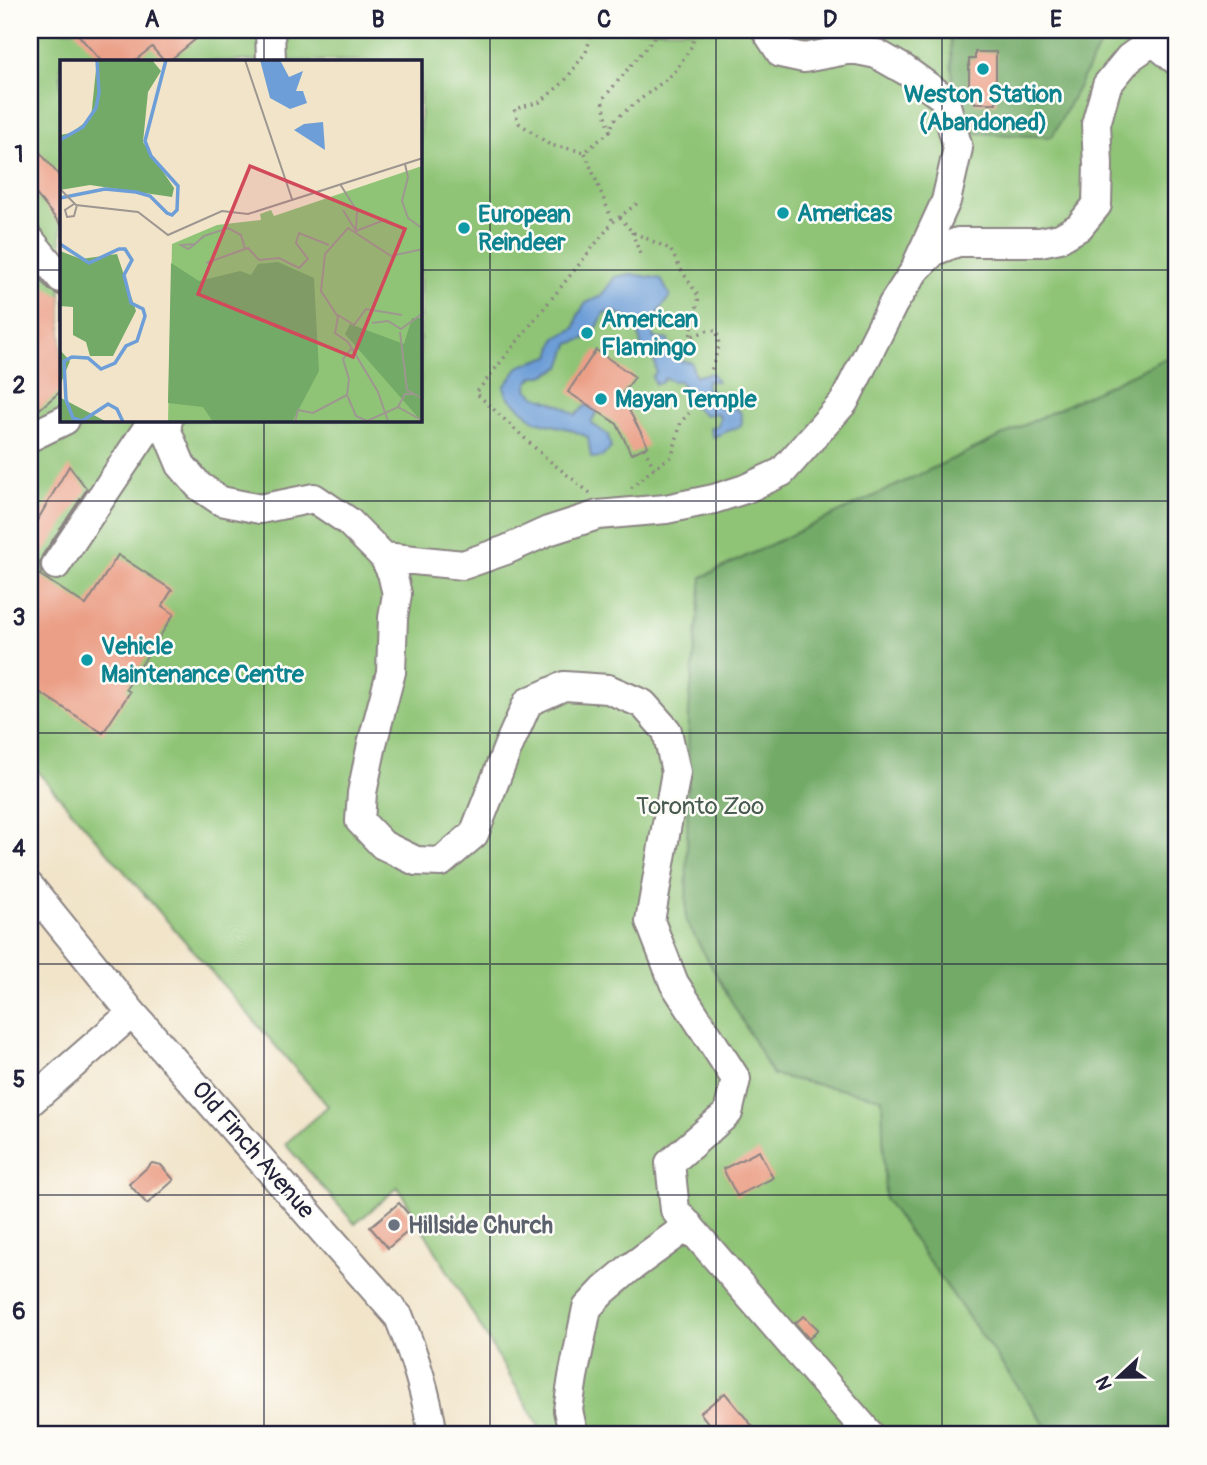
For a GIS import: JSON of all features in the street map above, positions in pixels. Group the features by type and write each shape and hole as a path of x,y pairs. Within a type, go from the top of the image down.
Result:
{"street":[{"path":"270,30 271,60"},
{"path":"384,557 463,565 548,531 598,515 666,509 745,489 782,472 844,402 893,304 915,270 946,201 958,148 944,98 905,70 877,54 852,49 804,58 781,53 766,30"},
{"path":"915,270 934,251 958,242 1040,242 1060,238 1079,227 1097,205 1096,124 1107,85 1129,58 1158,36 1177,61"},
{"path":"30,240 60,277"},
{"path":"30,437 61,422"},
{"path":"56,565 152,422"},
{"path":"168,422 166,429 181,465 199,486 221,501 260,509 314,498 348,521 384,557 392,573 397,594 393,618 391,672 372,744 362,793 360,821 383,845 416,861 441,862 474,834 528,702 564,686 608,689 643,704 667,731 676,772 650,920 674,983 736,1079 728,1113 670,1163 675,1210 870,1435"},
{"name":"Old Finch Avenue","path":"30,887 132,1013 399,1317 425,1390 433,1435"},
{"path":"30,1102 132,1013"},
{"path":"575,1435 568,1410 587,1308 630,1268 689,1225"}],"path":[{"path":"585,152 550,145 519,123 514,109 540,102 564,82 586,52 593,30"},
{"path":"610,131 602,100 660,31 668,30"},
{"path":"585,152 610,131 614,120 674,73 693,44 694,30"},
{"path":"585,152 613,222"},
{"path":"592,494 546,458 475,393 613,222 639,202"},
{"path":"620,217 632,232 640,254"},
{"path":"632,232 670,249 699,297 691,337 709,330 717,331 719,346 711,372"},
{"path":"627,491 672,456 681,422 689,413"},
{"path":"644,448 654,468"}],"green space":[{"name":"Toronto Zoo","path":"30,30 1177,30 1177,1435 543,1435 398,1187 355,1224 285,1144 328,1106 30,763"},
{"path":"950,30 1108,30 1052,137 955,132"},
{"path":"1177,353 1177,1435 1052,1435 885,1199 882,1098 773,1075 686,921 689,708 702,577"}],"water":[{"path":"631,274 661,279 670,296 656,316 653,338 668,340 669,346 676,346 673,351 679,361 691,362 695,376 712,373 717,381 707,381 706,388 720,395 721,408 725,411 728,405 738,410 742,418 741,426 713,437 710,428 718,426 720,417 717,413 705,415 691,404 680,381 665,378 661,383 655,384 652,377 656,372 655,362 641,345 638,328 632,320 615,312 604,313 593,336 569,344 561,367 543,376 534,376 527,389 535,396 562,406 576,415 587,404 597,411 591,423 608,435 611,448 602,457 591,458 588,437 569,429 535,421 507,396 504,387 520,366 550,356 556,338 575,328 578,315 586,303 601,296 615,277"}],"building":[{"path":"74,30 207,30 170,60 163,60 152,47 135,60 100,60"},
{"name":"Weston Station (Abandoned)","path":"975,52 996,52 996,103 975,103 975,97 969,97 969,59 975,59"},
{"path":"30,140 60,177 60,224 30,187"},
{"path":"30,266 48,289 60,295 60,392 30,417"},
{"name":"Mayan Temple","path":"596,350 635,377 621,395 648,446 631,454 617,424 568,392"},
{"name":"Vehicle Maintenance Centre","path":"69,466 87,489 42,556 40,575 86,605 118,555 172,590 162,606 174,614 126,689 130,692 103,733 30,686 30,533"},
{"path":"759,1151 773,1178 737,1196 723,1169"},
{"path":"152,1163 161,1165 174,1180 147,1204 129,1184"},
{"name":"Hillside Church","path":"399,1203 417,1224 388,1248 370,1227"},
{"path":"804,1316 818,1329 809,1339 795,1323"},
{"path":"725,1393 760,1435 718,1435 700,1413"}],"place":[{"name":"Weston Station (Abandoned)","path":"983,69"},
{"name":"Americas","path":"783,213"},
{"name":"European Reindeer","path":"464,228"},
{"name":"American Flamingo","path":"587,333"},
{"name":"Mayan Temple","path":"601,399"},
{"name":"Vehicle Maintenance Centre","path":"87,660"},
{"name":"Hillside Church","path":"394,1225"}]}
